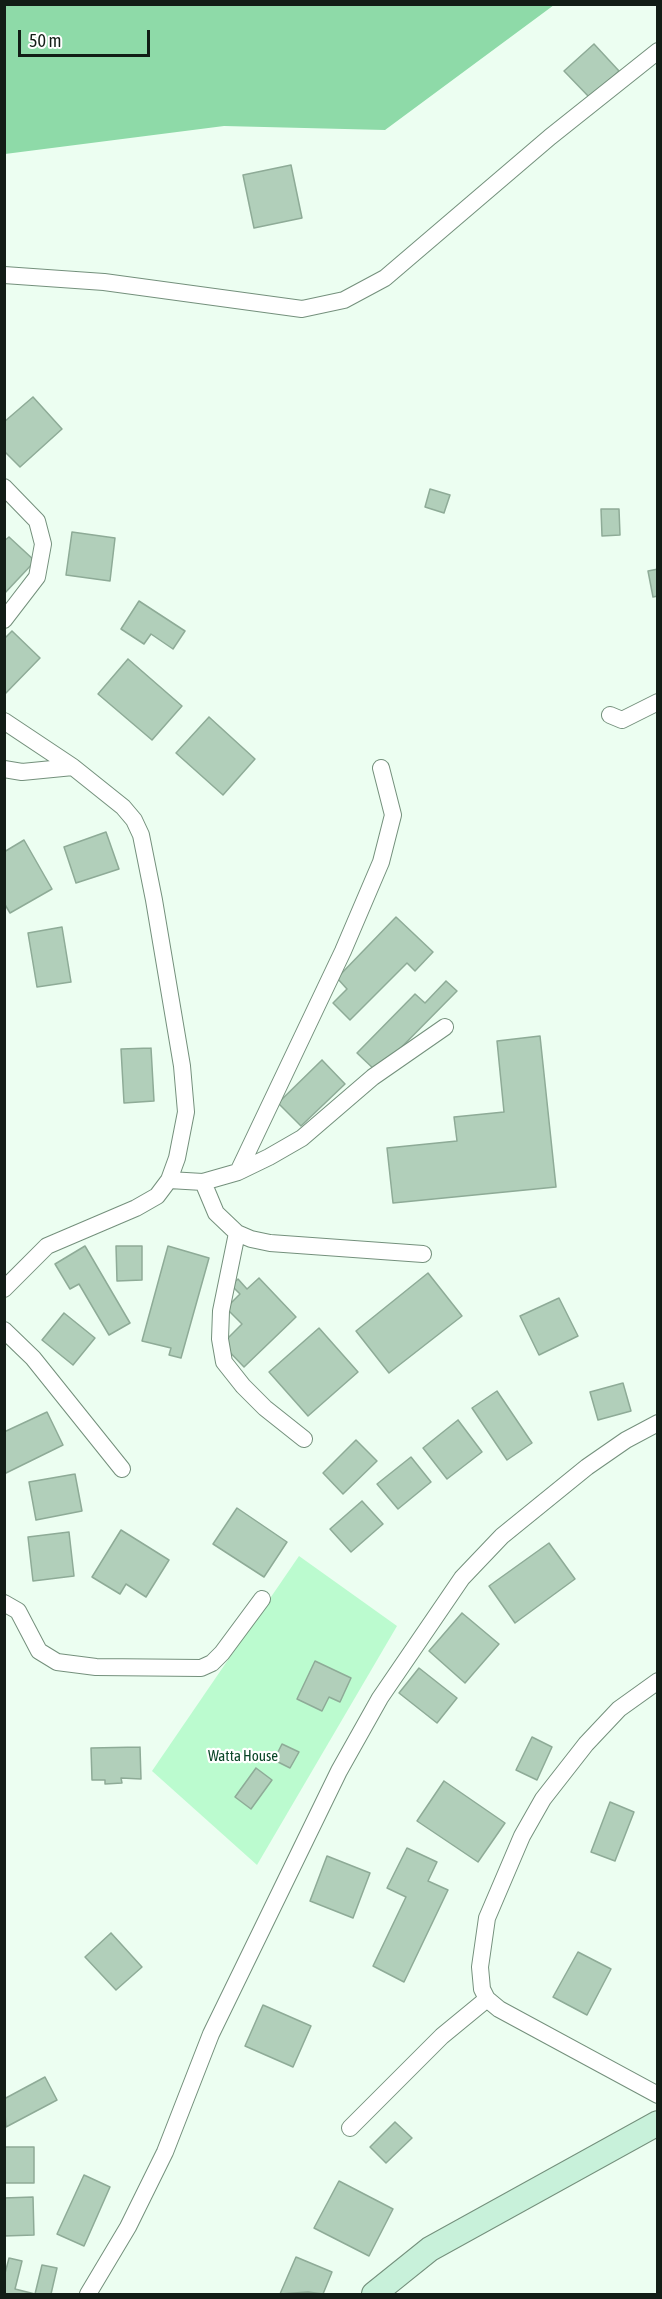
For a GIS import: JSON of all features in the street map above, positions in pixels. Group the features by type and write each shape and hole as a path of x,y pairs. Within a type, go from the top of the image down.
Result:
{"main road":[{"path":"376,2294 430,2249 657,2123"}],"street":[{"path":"4,274 104,282 302,309 344,300 385,278 657,51"},
{"path":"4,487 37,521 41,532 43,556 32,585 4,620"},
{"path":"610,715 622,720 657,702"},
{"path":"4,721 73,767 123,807 134,820 141,835 182,1066 186,1112 177,1158 158,1196 136,1208 47,1246 4,1289"},
{"path":"4,769 22,772 73,767"},
{"path":"238,1172 343,951 381,862 393,815 381,768"},
{"path":"168,1180 203,1182 238,1172 269,1157 302,1138 373,1077 445,1027"},
{"path":"203,1182 216,1214 237,1233 270,1243 423,1254"},
{"path":"237,1233 221,1311 220,1339 224,1362 243,1386 304,1439"},
{"path":"4,1330 33,1358 122,1469"},
{"path":"88,2295 133,2216 165,2152 211,2034 339,1771 380,1698 462,1578 502,1536 587,1467 626,1440 657,1423"},
{"path":"4,1603 18,1611 39,1651 57,1662 96,1667 201,1668 212,1663 222,1653 262,1599"},
{"path":"657,1681 618,1709 586,1744 543,1799 522,1836 488,1918 480,1967 482,1989 487,1999 499,2009 657,2095"},
{"path":"350,2128 442,2036 487,1999"}],"green space":[{"path":"4,5 554,5 385,130 224,126 5,154"},
{"name":"Watta House","path":"299,1556 397,1626 257,1865 152,1771"}],"building":[{"path":"594,44 619,71 590,98 564,71"},
{"path":"291,165 302,218 254,228 243,175"},
{"path":"33,397 62,429 20,467 4,451 4,422"},
{"path":"430,489 450,495 444,513 425,507"},
{"path":"601,509 619,509 620,535 602,536"},
{"path":"72,532 115,538 110,581 66,575"},
{"path":"9,537 35,561 4,594 4,541"},
{"path":"658,569 658,596 653,597 648,571"},
{"path":"139,601 185,631 173,649 151,634 144,644 121,629"},
{"path":"12,631 40,658 4,695 4,639"},
{"path":"128,659 182,706 152,740 98,694"},
{"path":"209,717 255,759 223,795 176,753"},
{"path":"106,832 119,869 76,883 64,847"},
{"path":"24,840 52,889 10,913 4,903 4,852"},
{"path":"396,917 433,952 415,971 407,963 350,1020 333,1003 347,989 337,978"},
{"path":"62,927 71,982 37,987 28,933"},
{"path":"446,981 457,991 377,1072 357,1053 415,994 425,1003"},
{"path":"540,1036 556,1187 393,1203 387,1148 457,1141 454,1117 504,1112 497,1041"},
{"path":"151,1048 154,1101 124,1103 121,1049"},
{"path":"322,1060 345,1084 301,1126 278,1103"},
{"path":"85,1246 130,1323 109,1335 79,1284 70,1289 55,1264"},
{"path":"116,1246 142,1246 142,1280 117,1281"},
{"path":"168,1246 209,1258 181,1358 169,1355 171,1348 142,1341"},
{"path":"428,1273 462,1316 389,1373 356,1331"},
{"path":"259,1278 296,1317 244,1367 222,1344 242,1324 226,1308 240,1294 231,1285 238,1279 247,1289"},
{"path":"559,1298 578,1336 539,1355 520,1316"},
{"path":"64,1313 95,1338 73,1365 42,1340"},
{"path":"319,1328 358,1372 308,1416 269,1372"},
{"path":"623,1383 631,1411 598,1420 590,1392"},
{"path":"497,1391 532,1443 507,1460 472,1408"},
{"path":"47,1412 63,1445 4,1474 4,1432"},
{"path":"458,1420 482,1452 447,1479 423,1448"},
{"path":"356,1440 377,1461 343,1494 323,1473"},
{"path":"411,1457 431,1482 398,1509 377,1484"},
{"path":"75,1474 82,1511 36,1520 29,1482"},
{"path":"362,1501 383,1524 351,1552 330,1529"},
{"path":"237,1508 287,1542 264,1577 213,1544"},
{"path":"121,1530 169,1560 146,1597 126,1584 120,1594 92,1577"},
{"path":"69,1532 74,1576 33,1581 28,1537"},
{"path":"549,1543 575,1579 515,1623 489,1586"},
{"path":"462,1613 499,1644 465,1683 429,1651"},
{"path":"315,1661 351,1678 340,1702 329,1697 322,1711 297,1699"},
{"path":"419,1668 457,1698 437,1723 399,1693"},
{"path":"532,1737 552,1747 537,1780 516,1770"},
{"path":"282,1744 299,1752 290,1768 274,1760"},
{"path":"140,1747 141,1779 121,1778 122,1783 105,1784 105,1780 92,1780 91,1748"},
{"path":"256,1768 272,1780 251,1809 235,1797"},
{"path":"444,1781 505,1823 478,1862 417,1821"},
{"path":"610,1802 634,1812 615,1861 591,1852"},
{"path":"407,1848 437,1862 428,1881 448,1890 404,1982 373,1966 406,1897 387,1888"},
{"path":"327,1856 370,1873 353,1918 310,1901"},
{"path":"111,1933 142,1967 116,1990 85,1957"},
{"path":"578,1952 611,1969 587,2015 553,1997"},
{"path":"263,2005 311,2026 293,2067 245,2046"},
{"path":"45,2077 57,2100 6,2127 4,2099"},
{"path":"395,2122 412,2138 386,2163 370,2147"},
{"path":"4,2147 34,2147 34,2183 4,2183"},
{"path":"84,2175 110,2187 84,2246 57,2234"},
{"path":"339,2181 393,2209 369,2256 314,2228"},
{"path":"33,2197 34,2235 4,2236 4,2198"},
{"path":"296,2257 332,2272 323,2294 308,2292 280,2294"},
{"path":"9,2258 22,2261 15,2289 35,2294 4,2294 4,2277"},
{"path":"42,2265 57,2268 51,2294 35,2294"}]}
